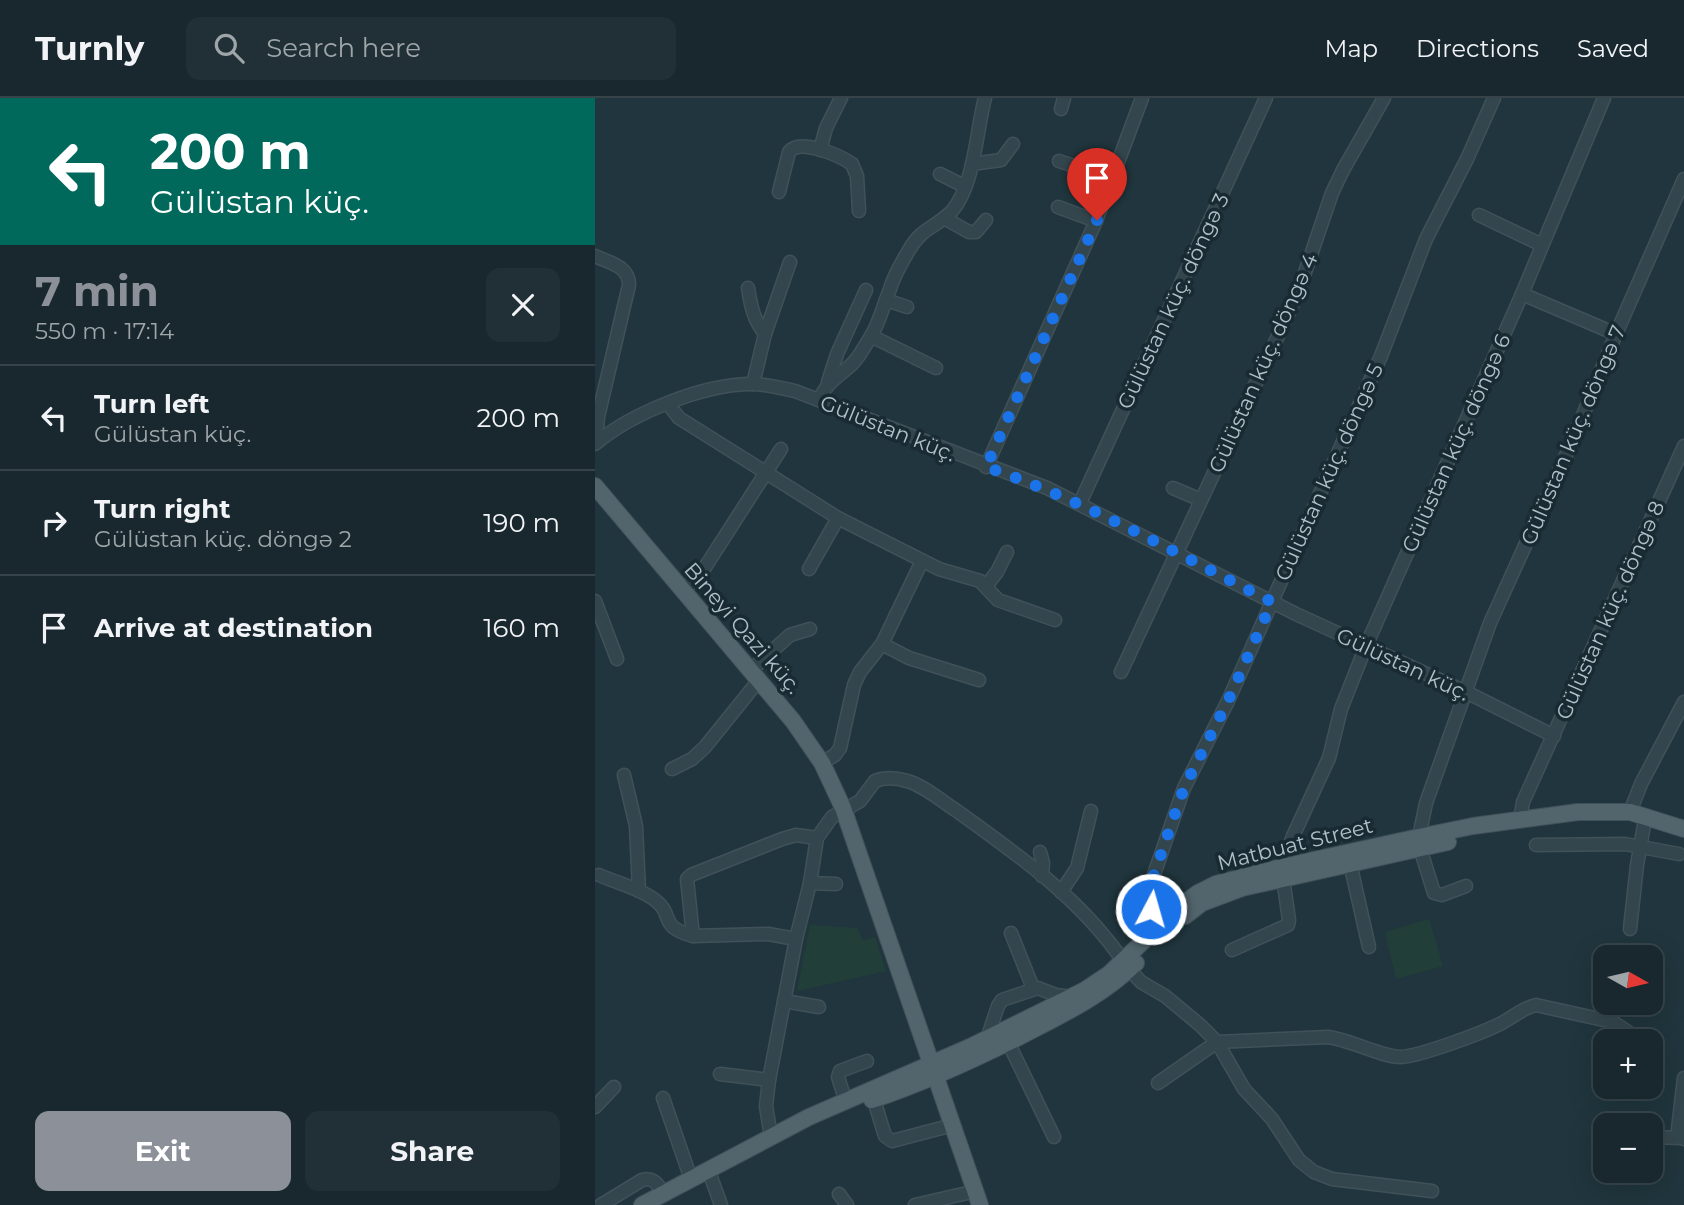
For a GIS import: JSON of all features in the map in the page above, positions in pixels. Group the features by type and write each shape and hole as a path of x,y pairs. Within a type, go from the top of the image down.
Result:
{"main road":[{"name":"Bineyi Qazi küç.","path":"595,486 793,721 822,764 843,808 978,1198"},
{"name":"Matbuat Street","path":"1634,820 1681,847"},
{"name":"Matbuat Street","path":"642,1205 771,1137 846,1102 1007,1042 1089,1001 1115,983 1126,965 1160,924 1207,888 1240,877 1283,872 1521,824 1634,820 1684,829"},
{"name":"Matbuat Street","path":"771,1137 874,1100 934,1070 987,1039 1096,984 1126,965 1202,903 1283,872"}],"street":[{"path":"820,150 826,128 841,98"},
{"path":"828,382 854,363 871,336 880,321 890,287 914,241 929,226 944,218 958,202 972,164 985,98"},
{"path":"986,467 1097,220 1142,98"},
{"name":"Gülüstan küç. döngə 3","path":"1080,503 1266,98"},
{"name":"Gülüstan küç. döngə 4","path":"1121,672 1298,293 1332,193 1384,98"},
{"name":"Gülüstan küç. döngə 5","path":"1160,924 1149,900 1150,886 1184,788 1228,701 1381,356 1426,239 1467,159 1494,98"},
{"name":"Gülüstan küç. döngə 6","path":"1283,872 1314,789 1329,758 1341,709 1366,646 1522,294 1604,98"},
{"path":"972,164 1001,160 1013,144"},
{"path":"779,192 789,152 799,145 820,150 852,164 856,176 859,211"},
{"path":"1059,161 1113,178"},
{"path":"940,174 964,186"},
{"name":"Gülüstan küç. döngə 7","path":"1420,843 1426,803 1490,623 1572,442 1684,179"},
{"path":"1058,207 1097,220"},
{"path":"1479,215 1542,245"},
{"path":"944,218 969,232 976,232 986,220"},
{"path":"595,256 624,269 629,276 598,417 598,442"},
{"path":"753,384 765,334 790,262"},
{"path":"748,288 752,313 765,334"},
{"path":"819,400 866,290"},
{"path":"1522,294 1616,334"},
{"path":"887,300 908,307"},
{"path":"871,336 936,368"},
{"name":"Gülüstan küç.","path":"598,442 637,417 668,404 717,389 753,384 775,386 819,400 986,467 1047,488 1272,602 1554,736"},
{"path":"668,404 679,418 838,518 939,569 972,578 986,586 998,600 1055,621"},
{"name":"Gülüstan küç. döngə 8","path":"1521,824 1523,802 1684,446"},
{"path":"683,591 702,572 781,449"},
{"path":"1173,488 1201,500"},
{"path":"809,569 838,518"},
{"path":"986,586 1007,552"},
{"path":"822,764 840,748 853,685 882,644 922,561"},
{"path":"595,601 617,659"},
{"path":"672,769 692,759 705,747 755,675 790,635 810,629"},
{"path":"882,644 909,658 979,680"},
{"path":"1630,929 1640,846 1634,820 1641,783 1684,702"},
{"path":"625,775 636,826 639,891"},
{"path":"771,1137 766,1105 769,1080 817,838 832,817 843,808 860,801 875,781 907,781 988,833 1042,876 1087,917 1141,982 1165,996 1200,1025 1217,1042 1244,1089 1272,1119 1299,1160 1314,1172 1332,1179 1432,1191"},
{"path":"1061,892 1077,868 1091,811"},
{"path":"694,936 687,879 691,875 782,839 796,835 817,838"},
{"path":"1420,843 1434,893 1442,895 1466,886"},
{"path":"1536,845 1681,847"},
{"path":"1040,852 1042,876"},
{"path":"1349,858 1369,947"},
{"path":"1233,950 1288,925 1283,872"},
{"path":"599,875 639,891 659,904 670,926 694,936 768,934 796,939"},
{"path":"810,883 836,884"},
{"path":"1011,933 1033,988"},
{"path":"987,1039 1002,1000 1033,988 1072,997"},
{"path":"784,1001 819,1007"},
{"path":"1158,1083 1217,1042 1328,1037 1346,1040 1390,1056 1402,1057 1499,1025 1536,1005 1613,1022 1624,1029"},
{"path":"1007,1042 1055,1136"},
{"path":"846,1102 838,1077 840,1071 867,1061"},
{"path":"720,1074 769,1080"},
{"path":"1683,1138 1678,1129 1684,1078"},
{"path":"595,1107 614,1087"},
{"path":"663,1098 691,1179"},
{"path":"874,1100 885,1136 892,1141 953,1125"},
{"path":"1663,1137 1683,1138"},
{"path":"708,1169 721,1205"},
{"path":"601,1205 642,1180 650,1178 664,1193"},
{"path":"915,1205 978,1198"}],"green space":[{"path":"1429,919 1443,966 1396,979 1385,932"},
{"path":"810,925 857,928 863,941 875,937 886,971 797,991"}],"route":[{"path":"1097,220 986,467 1047,488 1080,503 1272,602 1228,701 1184,788 1150,886 1151,909"}]}
